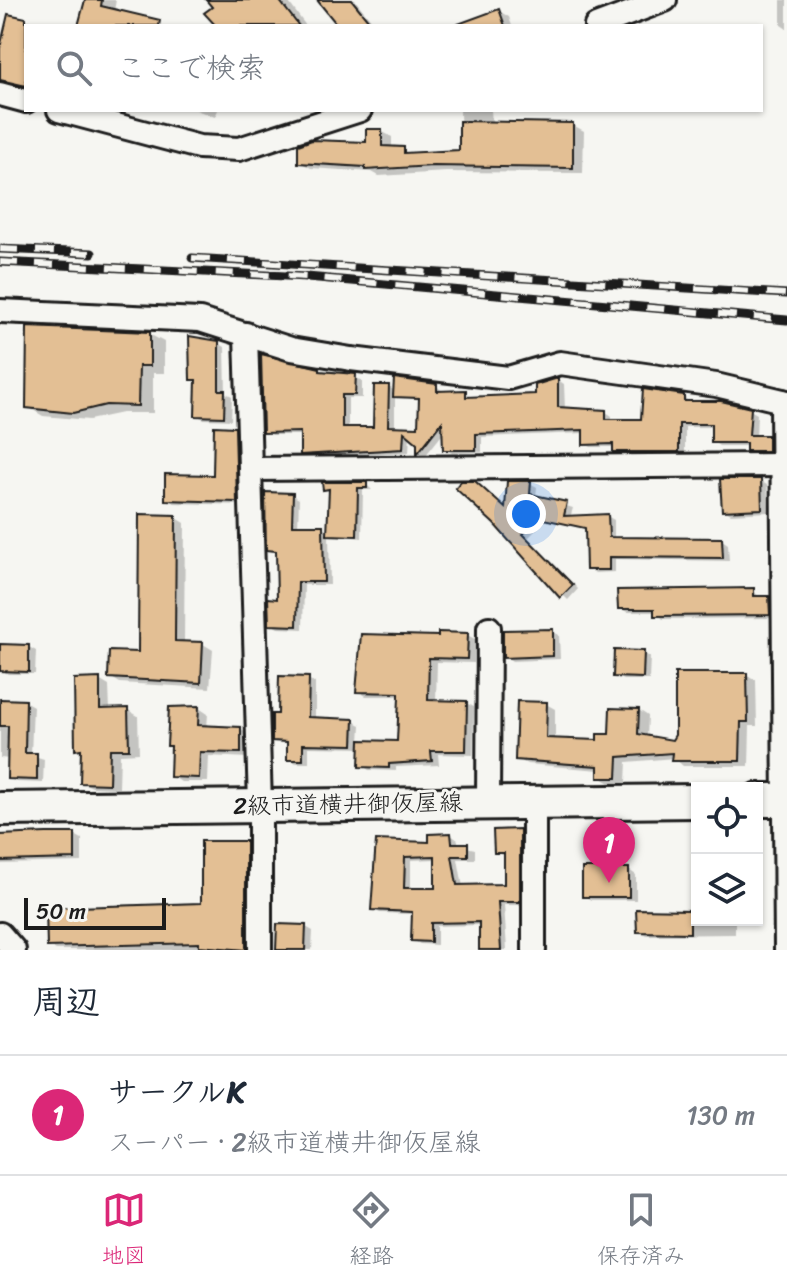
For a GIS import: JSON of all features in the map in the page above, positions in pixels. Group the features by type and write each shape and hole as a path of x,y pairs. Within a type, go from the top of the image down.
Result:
{"street":[{"path":"601,24 665,0"},
{"path":"0,94 24,100"},
{"path":"67,112 199,147 239,149 354,112"},
{"path":"0,311 200,320 291,349 351,359 508,378 560,363 716,385 784,402 776,800 786,950"},
{"path":"246,334 260,805 260,950"},
{"path":"251,469 781,465"},
{"path":"488,802 489,628"},
{"name":"2級市道横井御仮屋線","path":"0,809 691,801"},
{"path":"534,802 534,950"},
{"path":"0,934 14,950"}],"building":[{"path":"85,0 102,0 101,6 160,20 159,24 79,24"},
{"path":"206,0 279,0 297,24 214,24 204,13 212,7"},
{"path":"317,0 352,0 371,24 336,24"},
{"path":"499,9 504,24 458,24"},
{"path":"8,14 26,18 24,86 0,80 0,48"},
{"path":"459,121 573,123 573,168 433,166 365,170 365,167 298,163 298,145 312,140 366,142 366,129 382,129 382,146 404,147 404,153 459,150"},
{"path":"27,327 150,332 150,366 139,366 138,406 106,405 73,413 26,408"},
{"path":"189,336 219,341 219,390 225,390 224,417 195,416 196,380 190,380"},
{"path":"261,354 320,368 320,371 356,374 355,395 342,395 342,427 373,427 374,385 389,385 388,426 418,427 419,398 393,397 394,378 437,384 437,391 466,390 466,397 535,394 535,385 558,378 558,407 606,410 606,419 641,419 643,389 684,395 684,401 721,401 751,408 749,435 768,435 768,451 746,451 746,443 711,443 711,424 679,424 679,452 613,452 613,444 583,445 583,430 476,434 476,450 443,450 442,422 417,454 417,443 404,432 403,449 300,455 300,432 263,433"},
{"path":"214,426 235,427 237,502 165,500 165,474 213,475"},
{"path":"720,479 761,479 762,509 722,511"},
{"path":"461,481 475,481 505,508 507,481 531,481 530,494 567,502 564,516 608,514 609,537 722,538 723,558 609,557 609,570 586,570 585,528 539,518 523,534 573,585 560,598 494,524 455,488"},
{"path":"322,482 367,482 367,488 358,488 357,536 327,535 329,489 323,490"},
{"path":"265,492 293,493 292,525 323,525 324,582 298,582 297,626 269,625 268,598 277,599 276,551 266,550"},
{"path":"139,514 176,515 175,641 203,642 201,683 108,678 109,651 138,652"},
{"path":"754,588 754,596 769,596 770,615 654,616 654,609 618,609 617,590"},
{"path":"553,629 553,656 503,658 503,630"},
{"path":"438,632 468,633 467,659 429,658 428,700 467,701 466,751 431,751 432,761 389,764 389,768 359,767 360,740 397,741 399,697 399,693 356,692 361,634 438,636"},
{"path":"0,644 29,645 29,672 0,671"},
{"path":"614,650 644,651 643,678 613,677"},
{"path":"675,673 747,673 748,722 741,722 740,761 671,761 672,753 618,757 617,778 598,778 598,766 515,760 517,701 547,702 546,738 597,740 597,734 609,734 610,708 639,709 638,734 672,740 675,735"},
{"path":"279,676 309,677 308,717 354,719 353,745 303,744 303,760 287,760 287,742 272,741 272,714 278,714"},
{"path":"100,678 100,709 128,708 129,749 110,749 109,784 80,783 81,749 75,750 74,679"},
{"path":"0,699 26,700 25,753 37,753 37,780 7,779 8,726 0,726"},
{"path":"199,706 198,725 241,727 241,753 200,752 199,778 170,777 171,746 167,746 169,707"},
{"path":"520,829 520,902 498,902 501,950 479,950 479,922 431,923 431,942 411,941 412,912 371,910 376,840 429,842 429,834 451,833 452,843 468,843 468,856 452,856 457,885 504,884 504,853 494,853 493,830","holes":["435,856 435,888 404,888 405,857"]},
{"path":"75,833 75,859 0,861 0,835"},
{"path":"201,841 246,841 246,950 199,946 199,943 47,947 46,908 201,903"},
{"path":"582,868 629,868 629,897 582,897"},
{"path":"636,909 690,910 690,933 637,932"},
{"path":"277,924 306,925 305,950 276,950"}],"railway":[{"path":"0,249 92,253"},
{"path":"192,258 787,294"},
{"path":"0,262 307,277 787,320"}],"place":[{"name":"サークルK","path":"609,883"}]}
